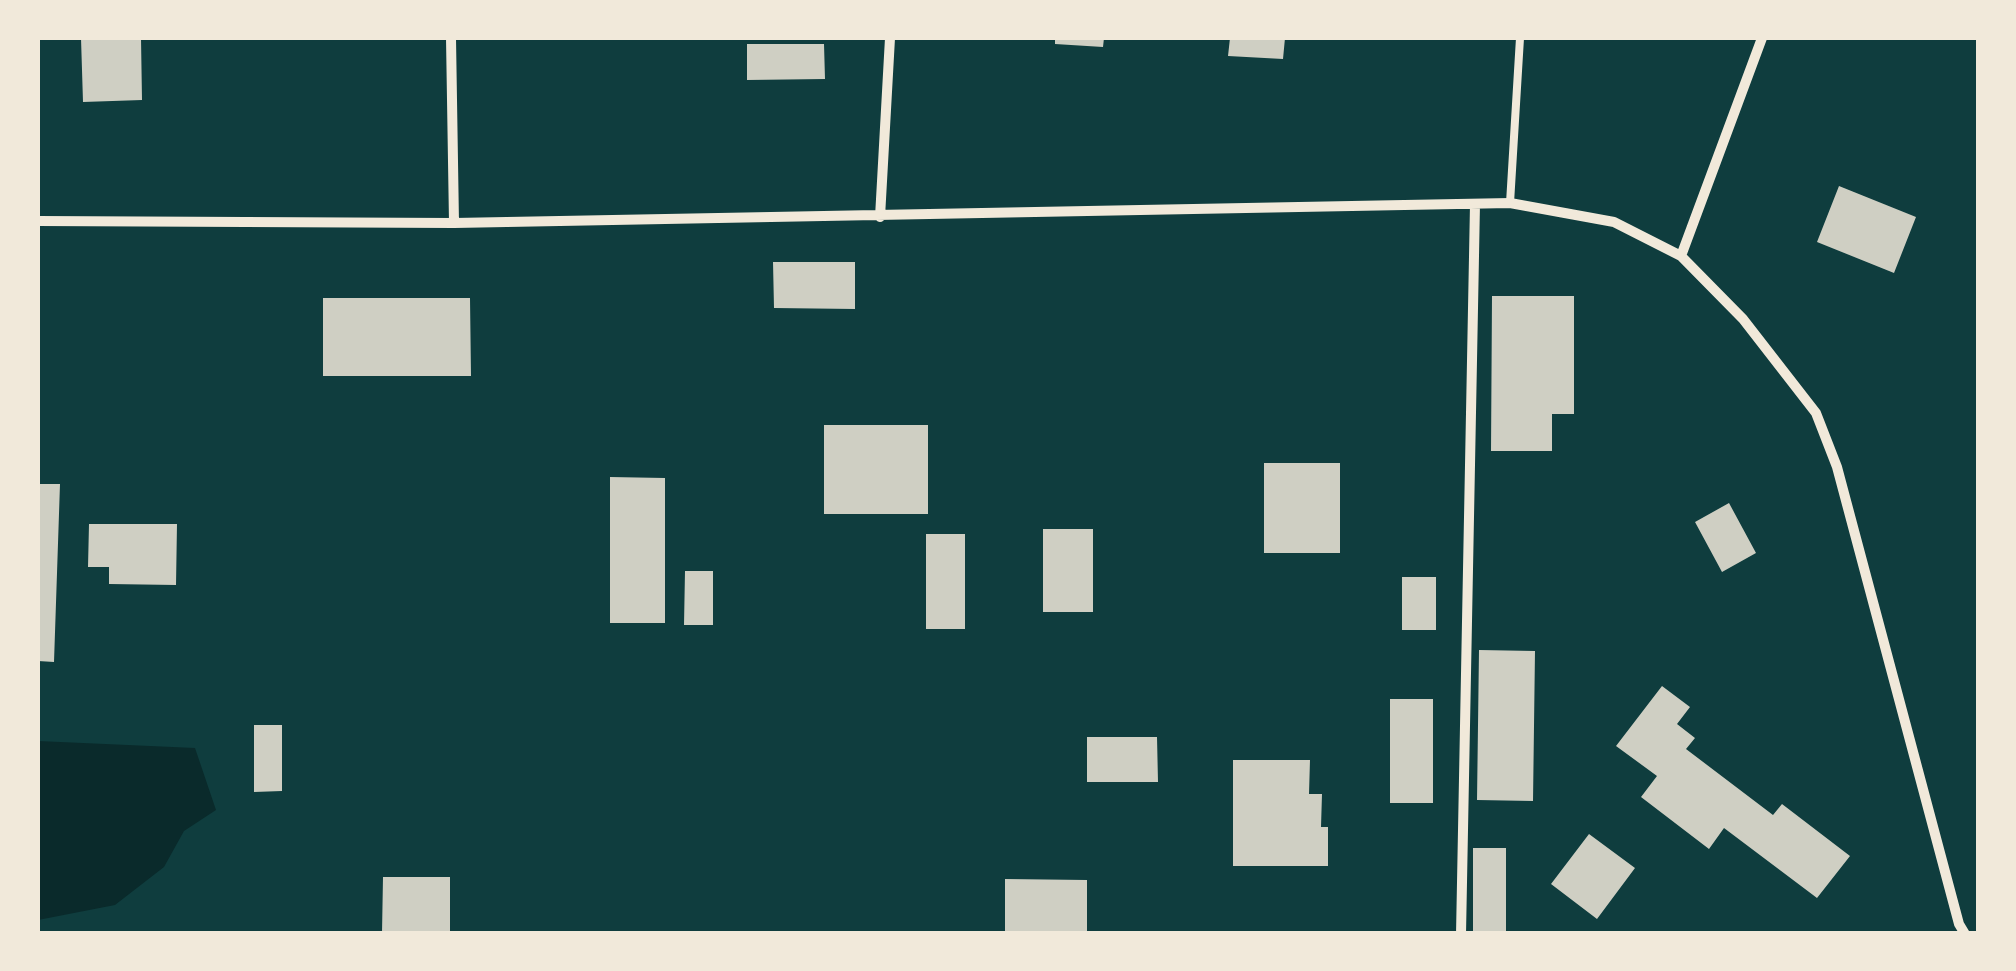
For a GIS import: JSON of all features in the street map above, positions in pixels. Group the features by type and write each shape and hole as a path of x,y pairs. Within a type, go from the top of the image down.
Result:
{"street":[{"path":"450,38 454,223"},
{"path":"880,218 890,38"},
{"path":"1681,256 1762,38"},
{"path":"38,221 454,223 880,218 1510,203 1614,222 1681,256 1743,320 1816,414 1837,467 1954,906 1965,934"},
{"path":"1461,934 1476,204"}],"lane":[{"path":"1510,203 1520,38"}],"water":[{"path":"38,741 195,748 216,810 184,831 164,867 115,905 38,920"}],"building":[{"path":"81,38 141,38 142,100 83,102"},
{"path":"1055,38 1104,38 1103,47 1055,44"},
{"path":"1230,38 1285,38 1283,59 1228,56"},
{"path":"747,44 824,44 825,79 747,80"},
{"path":"1839,186 1916,217 1894,273 1817,242"},
{"path":"773,262 855,262 855,309 774,308"},
{"path":"1492,296 1574,296 1574,414 1552,414 1552,451 1491,451"},
{"path":"323,298 470,298 471,376 323,376"},
{"path":"824,425 928,425 928,514 824,514"},
{"path":"1264,463 1340,463 1340,553 1264,553"},
{"path":"610,477 665,478 665,623 610,623"},
{"path":"38,484 60,484 54,662 38,661"},
{"path":"1729,503 1756,553 1722,572 1695,522"},
{"path":"89,524 177,524 176,585 109,584 109,567 88,567"},
{"path":"1043,529 1093,529 1093,612 1043,612"},
{"path":"926,534 965,534 965,629 926,629"},
{"path":"685,571 713,571 713,625 684,625"},
{"path":"1402,577 1436,577 1436,630 1402,630"},
{"path":"1479,650 1535,651 1533,801 1477,800"},
{"path":"1662,686 1690,707 1677,724 1695,738 1686,749 1773,815 1782,804 1850,856 1817,898 1724,828 1709,849 1641,797 1657,776 1616,746"},
{"path":"1390,699 1433,699 1433,803 1390,803"},
{"path":"254,725 282,725 282,791 254,792"},
{"path":"1087,737 1157,737 1158,782 1087,782"},
{"path":"1233,760 1310,760 1309,794 1322,794 1321,827 1328,827 1328,866 1233,866"},
{"path":"1589,834 1635,868 1597,919 1551,884"},
{"path":"1473,848 1506,848 1506,934 1473,934"},
{"path":"383,877 450,877 450,933 382,933"},
{"path":"1005,879 1087,880 1087,934 1005,934"}]}
